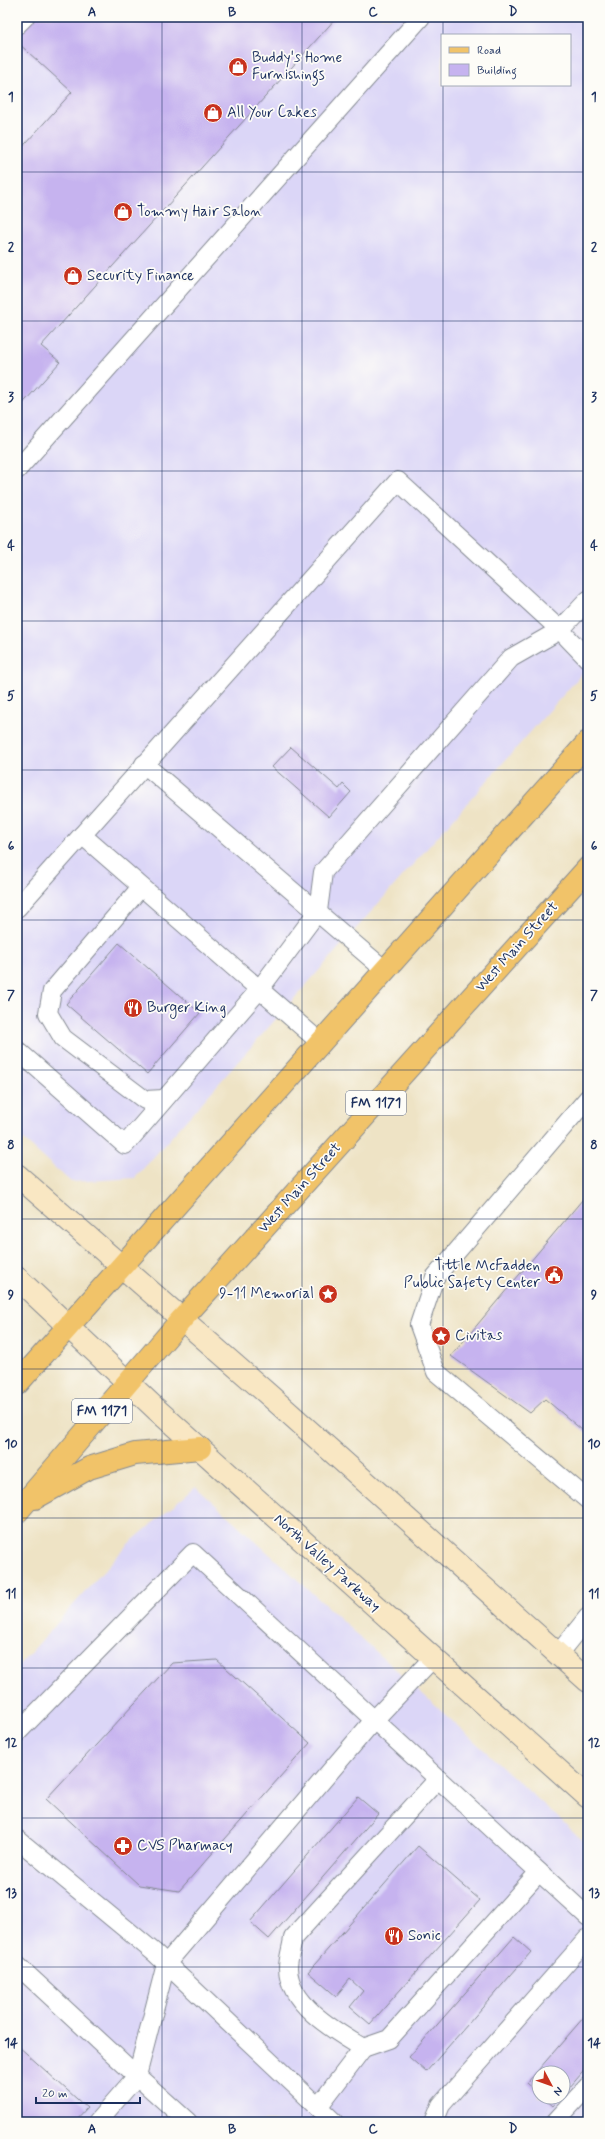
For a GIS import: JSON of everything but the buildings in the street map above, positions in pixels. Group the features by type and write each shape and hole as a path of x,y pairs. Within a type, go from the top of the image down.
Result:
{"main road":[{"path":"17,1384 121,1265 322,1043 588,742"},
{"name":"West Main Street","path":"20,1508 182,1319 588,868"},
{"path":"17,1174 588,1681"},
{"name":"North Valley Parkway","path":"17,1278 127,1382 588,1797"},
{"path":"20,1508 95,1466 135,1454 200,1448"}],"lane":[{"path":"17,25 25,17"},
{"path":"17,470 421,17"},
{"path":"17,908 398,481 560,630 588,658"},
{"path":"17,1050 125,1145 259,990 318,911 323,872 511,658 560,630 588,600"},
{"path":"144,764 318,911 386,971"},
{"path":"82,835 259,990 322,1043"},
{"path":"141,887 52,991 48,1013 64,1038 145,1100 164,1100"},
{"path":"588,1098 435,1277 419,1325 436,1372 588,1500"},
{"path":"17,1733 193,1553 588,1917"},
{"path":"558,1654 588,1617"},
{"path":"97,2122 137,2076 166,1964 374,1720 433,1658"},
{"path":"363,2048 333,2030 298,1999 288,1969 293,1938 438,1780"},
{"path":"17,1839 166,1964 334,2122"},
{"path":"318,2107 363,2048 389,2039 539,1872"},
{"path":"434,2122 441,2105 588,1938"},
{"path":"17,1965 188,2122"},
{"path":"555,2122 588,2086"}],"shaded area":[{"path":"17,17 588,17 588,667 135,1178 71,1182 17,1134"},
{"path":"196,1487 588,1845 588,2122 17,2122 17,1668 127,1545"}],"place":[{"name":"Buddy's Home Furnishings","path":"238,67"},
{"name":"All Your Cakes","path":"213,113"},
{"name":"Tommy Hair Salon","path":"123,212"},
{"name":"Security Finance","path":"73,276"},
{"name":"Burger King","path":"133,1008"},
{"name":"Tittle McFadden Public Safety Center","path":"554,1275"},
{"name":"9-11 Memorial","path":"328,1294"},
{"name":"Civitas","path":"441,1336"},
{"name":"CVS Pharmacy","path":"123,1846"},
{"name":"Sonic","path":"394,1936"}]}
